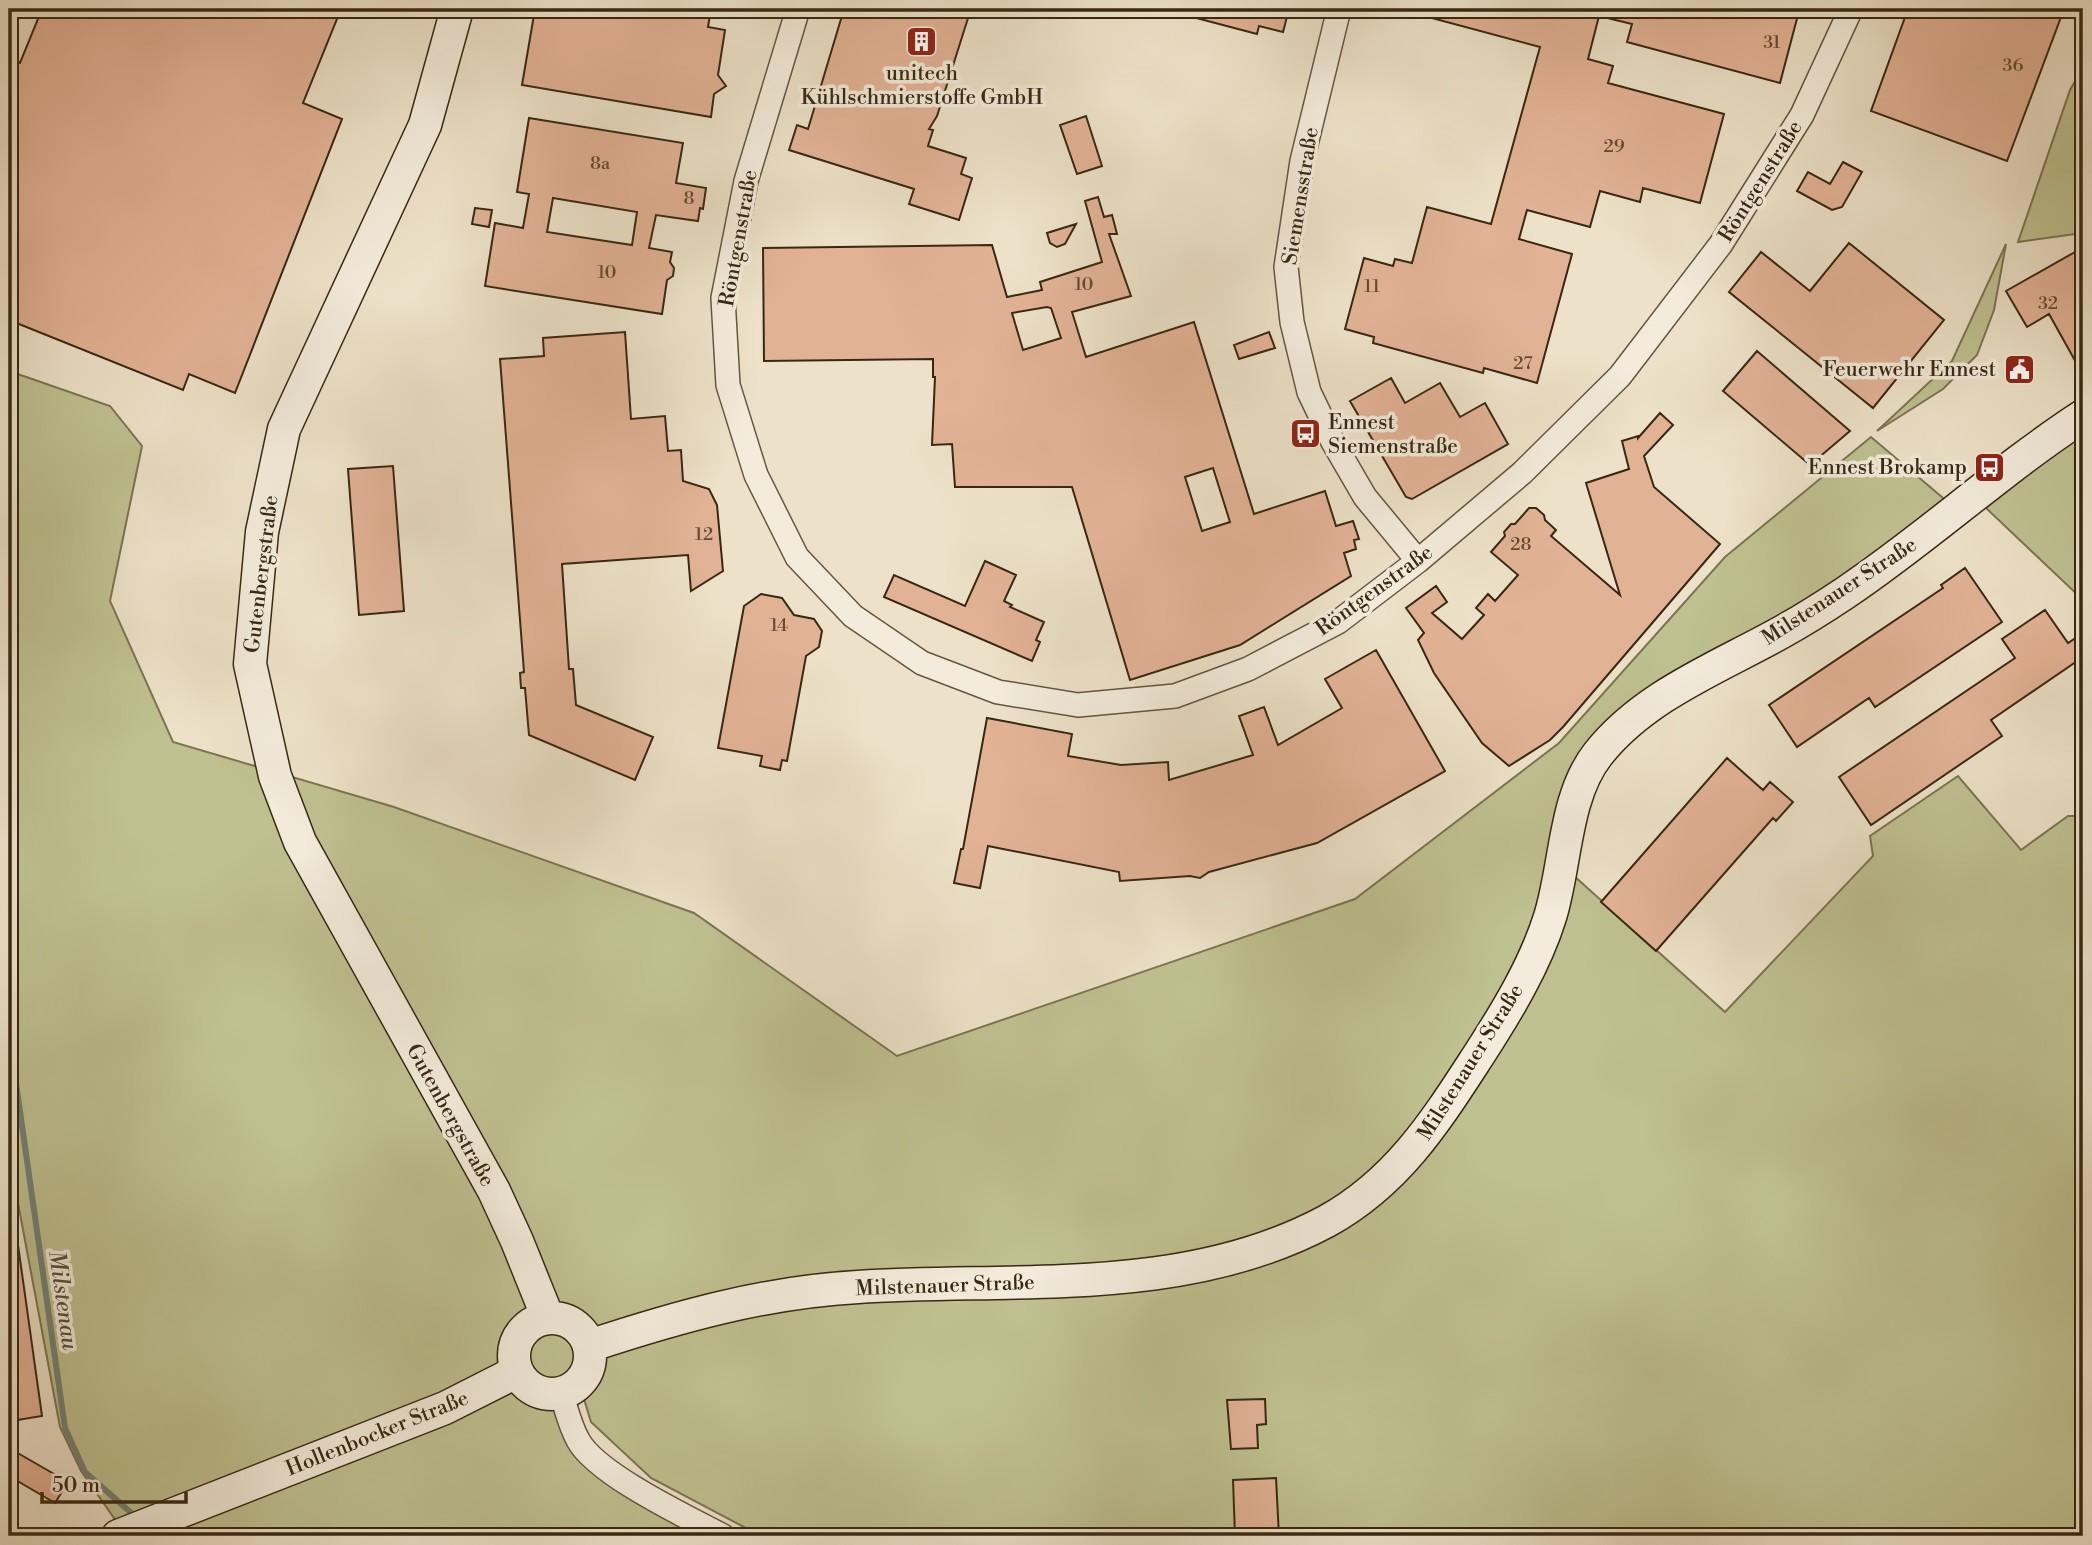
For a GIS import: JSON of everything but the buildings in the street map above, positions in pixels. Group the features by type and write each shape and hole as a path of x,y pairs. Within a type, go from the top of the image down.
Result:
{"main road":[{"name":"Gutenbergstraße","path":"457,9 425,125 284,429 262,533 250,664 275,776 300,842 494,1191 548,1318"},
{"name":"Milstenauer Straße","path":"589,1346 701,1311 788,1294 856,1287 1019,1283 1171,1272 1264,1248 1307,1231 1357,1203 1409,1156 1432,1128 1494,1031 1519,986 1550,918 1576,797 1594,758 1616,733 1639,712 1783,632 1852,588 2083,416"},
{"path":"548,1318 562,1320 574,1325 589,1346 590,1360 586,1372 580,1382 561,1393 536,1391 524,1383 516,1372 514,1350 519,1336 528,1325 548,1318"},
{"name":"Hollenbocker Straße","path":"136,1529 445,1408 516,1372"}],"street":[{"name":"Röntgenstraße","path":"798,9 746,181 723,298 727,385 756,475 797,557 853,616 922,663 998,692 1078,705 1175,696 1248,669 1338,622 1418,561 1522,474 1620,376 1721,244 1802,115 1851,9"},
{"name":"Siemensstraße","path":"1339,9 1301,161 1286,267 1292,322 1309,392 1334,442 1365,497 1418,561"},
{"path":"561,1393 578,1442 605,1469 723,1536"}],"green space":[{"path":"2083,67 2083,233 2018,242 2070,90"},
{"path":"2006,244 1994,310 1977,355 1943,389 1877,431 1952,361"},
{"path":"9,371 110,406 142,446 110,601 173,742 394,807 694,913 897,1056 1355,899 1559,743 1725,557 1871,437 1949,503 1859,571 1608,723 1563,866 1725,1012 1873,856 1870,836 1958,776 2021,850 2068,816 2083,816 2083,1536 761,1536 651,1478 591,1422 584,1399 603,1361 570,1390 578,1442 723,1536 118,1536 133,1529 114,1518 81,1471 60,1427 9,1155"},
{"path":"2083,432 2083,600 1986,508"}],"waterway":[{"name":"Milstenau","path":"9,1034 65,1428 85,1472 137,1518"}],"place":[{"name":"unitech Kühlschmierstoffe GmbH","path":"922,41"},
{"name":"Feuerwehr Ennest","path":"2019,369"},
{"name":"Ennest Siemenstraße","path":"1305,434"},
{"name":"Ennest Brokamp","path":"1990,467"}]}
